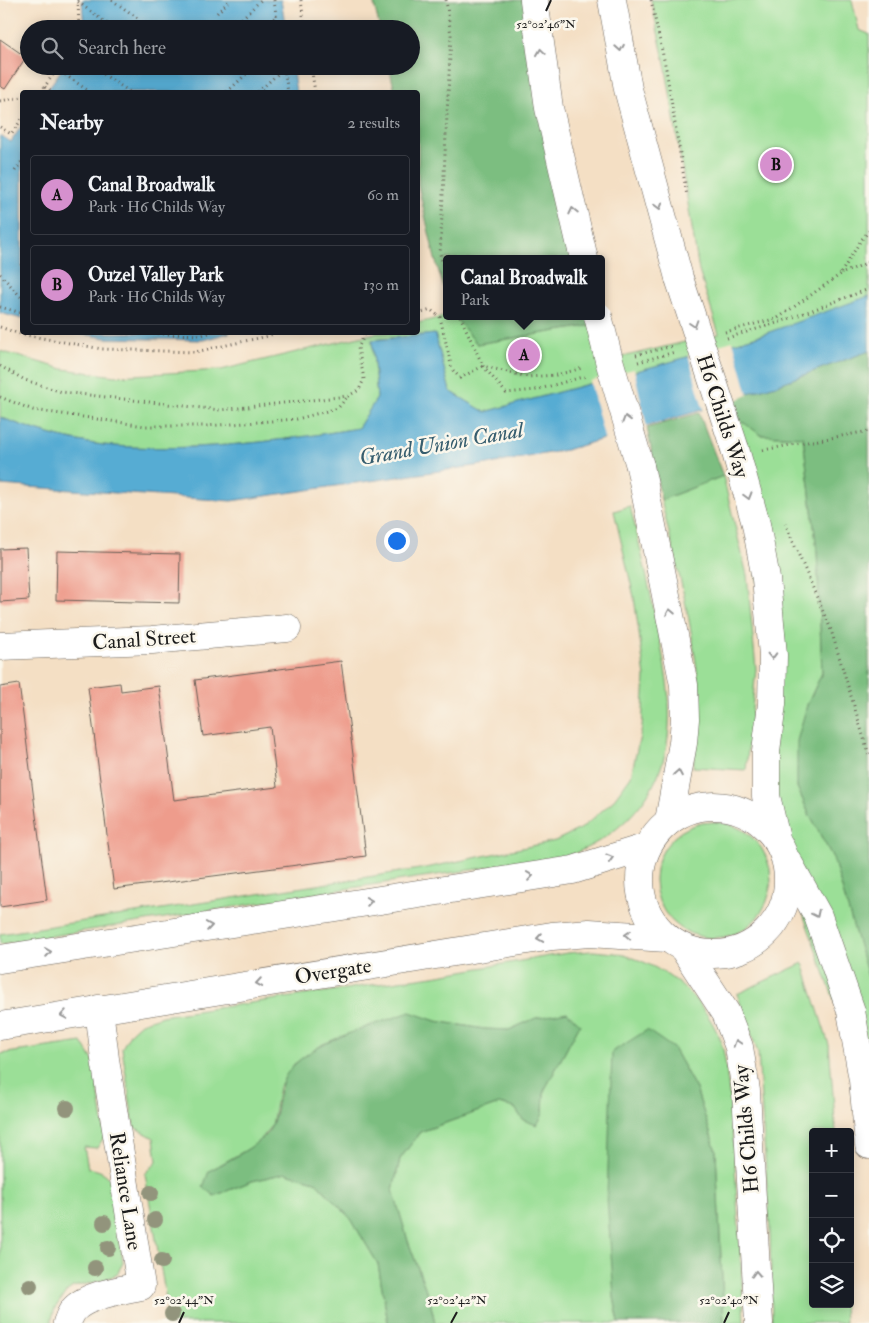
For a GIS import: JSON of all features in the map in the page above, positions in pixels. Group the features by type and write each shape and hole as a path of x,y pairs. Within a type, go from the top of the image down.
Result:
{"street":[{"path":"534,0 549,108 583,255"},
{"name":"H6 Childs Way","path":"612,0 628,89 679,278 745,450 766,579 772,655 772,704 766,750 766,796 780,848 818,916 852,1011 863,1080 869,1145"},
{"path":"599,320 608,360 640,466 684,685 685,719 683,743 669,821"},
{"name":"Canal Street","path":"0,646 152,640 287,628"},
{"path":"714,806 738,810 759,821 780,848 788,877 786,898 778,918 764,935 747,947 727,953 705,954 676,943 654,924 644,906 640,879 641,866 647,847 657,832 669,821 690,809 714,806"},
{"path":"0,959 572,870 647,847"},
{"name":"Overgate","path":"0,1026 552,936 597,934 676,943"},
{"name":"H6 Childs Way","path":"676,943 726,1013 738,1047 746,1091 759,1323"},
{"name":"Reliance Lane","path":"67,1323 72,1311 82,1302 107,1293 141,1286 105,1059 99,1009"}],"path":[{"path":"112,0 139,19"},
{"path":"216,13 230,0"},
{"path":"241,20 262,0"},
{"path":"274,0 277,20"},
{"path":"301,0 304,20"},
{"path":"443,264 440,254 451,34 446,0"},
{"path":"651,0 666,69 688,203"},
{"path":"78,1 79,20"},
{"path":"78,1 102,20"},
{"path":"272,20 276,16"},
{"path":"43,90 53,75"},
{"path":"67,75 87,90"},
{"path":"104,75 127,90"},
{"path":"229,90 245,75"},
{"path":"260,90 276,75"},
{"path":"285,75 288,90"},
{"path":"313,75 316,90"},
{"path":"45,87 49,90"},
{"path":"0,101 20,97"},
{"path":"0,127 11,134 20,122"},
{"path":"0,136 4,130"},
{"path":"15,172 20,165"},
{"path":"841,274 861,240 869,231"},
{"path":"718,334 778,318 841,274 869,262"},
{"path":"0,274 20,296"},
{"path":"0,308 20,313"},
{"path":"420,313 431,310 440,318 452,369 460,378 483,366 462,320"},
{"path":"0,326 20,334"},
{"path":"25,335 102,349 195,352 270,335"},
{"path":"0,397 33,410 145,426 206,426 297,419 338,408 348,396 359,390 364,379 358,348 364,335"},
{"path":"0,366 25,380 62,392 220,410 348,396"},
{"path":"745,450 869,432"},
{"path":"782,514 831,630 869,754"}],"green space":[{"path":"373,0 534,0 583,255 443,255 443,285 420,194 420,90 395,90 391,75 420,75 420,20 378,20"},
{"path":"651,0 852,0 859,30 869,34 869,297 761,335 670,362 485,412 450,391 435,334 372,340 377,398 358,428 263,442 166,448 103,445 63,438 37,431 0,417 0,351 63,369 115,376 221,370 368,335 420,335 420,322 443,317 443,320 457,320 477,344 600,324 609,360 719,334 699,271 666,69"},
{"path":"457,320 599,320 600,324 477,344"},
{"path":"869,351 869,980 833,858 810,816 797,787 797,741 807,705 822,673 817,550 803,437 761,435 719,405 745,394 776,385"},
{"path":"721,404 761,435 803,437 817,550 822,673 807,705 797,787 810,816 833,858 869,980 869,1145 863,1080 776,839 773,655"},
{"path":"699,413 723,476 661,500 647,428"},
{"path":"723,476 747,575 756,669 746,770 693,767 699,710 697,667 684,595 661,500"},
{"path":"630,506 651,595 667,679 669,698 668,734 660,770 647,796 628,818 606,837 573,854 541,861 364,886 0,944 0,934 426,868 555,841 582,828 612,802 631,776 642,727 645,677 634,597 614,511"},
{"path":"713,822 735,827 754,839 766,858 771,880 766,902 754,921 735,933 713,938 691,933 672,921 660,902 655,880 660,858 672,839 691,827"},
{"path":"593,951 615,953 632,958 664,973 691,995 703,1009 720,1039 725,1061 731,1115 744,1323 724,1323 716,1151 696,1089 673,1048 614,1297 619,1323 435,1323 430,1301 408,1241 393,1190 400,1159 420,1132 499,1104 515,1108 523,1120 543,1114 544,1091 580,1024 536,1018 509,1030 484,1029 436,1021 410,1013 323,1044 294,1064 279,1087 272,1125 255,1145 209,1171 214,1196 252,1181 286,1173 315,1181 351,1219 378,1264 388,1323 170,1323 145,1174 157,1161 154,1138 134,1127 122,1048 131,1032 141,1023 162,1016 433,976 567,953"},
{"path":"803,963 829,1045 836,1128 809,1128 809,1308 844,1308 845,1323 772,1323 770,1231 758,1053 737,994"},
{"path":"410,1012 436,1021 484,1029 509,1030 536,1018 567,1012 580,1024 544,1091 543,1114 537,1125 523,1120 515,1108 499,1104 420,1132 400,1159 393,1190 408,1241 430,1301 435,1323 388,1323 378,1264 351,1219 315,1181 286,1173 252,1181 214,1196 203,1187 209,1171 245,1151 263,1138 269,1130 273,1123 282,1085 295,1064 319,1047 334,1040"},
{"path":"647,1030 673,1048 696,1089 716,1151 724,1323 619,1323 614,1297 607,1197 612,1052"},
{"path":"82,1042 94,1062 105,1136 97,1148 84,1147 88,1168 102,1172 112,1182 123,1263 117,1274 104,1280 73,1287 66,1292 55,1308 52,1323 0,1323 0,1054"}],"water":[{"path":"82,0 281,0 284,20 83,20"},
{"path":"58,75 293,75 296,90 47,90"},
{"path":"20,128 20,318 0,313 0,135 11,142"},
{"name":"Grand Union Canal","path":"869,296 869,351 776,385 745,394 719,405 566,450 495,463 231,501 0,485 0,417 37,431 63,438 103,445 166,448 263,442 358,428 377,398 372,340 435,334 450,391 485,412 670,362 761,335"},
{"path":"89,335 222,335 203,340 105,338"}],"pier":[{"path":"733,341 748,395 704,412 688,354"},
{"path":"634,369 647,428 605,441 590,381"}],"building":[{"path":"0,39 20,53 20,66 5,89 0,86"},
{"path":"26,548 29,600 0,602 0,549"},
{"path":"57,551 180,554 179,603 56,600"},
{"path":"341,661 366,856 114,889 88,687 120,683 121,691 159,686 174,800 277,787 270,727 203,736 195,680"},
{"path":"19,684 47,900 0,907 0,687"}],"place":[{"name":"Ouzel Valley Park","path":"776,165"},
{"name":"Canal Broadwalk","path":"524,355"}]}
